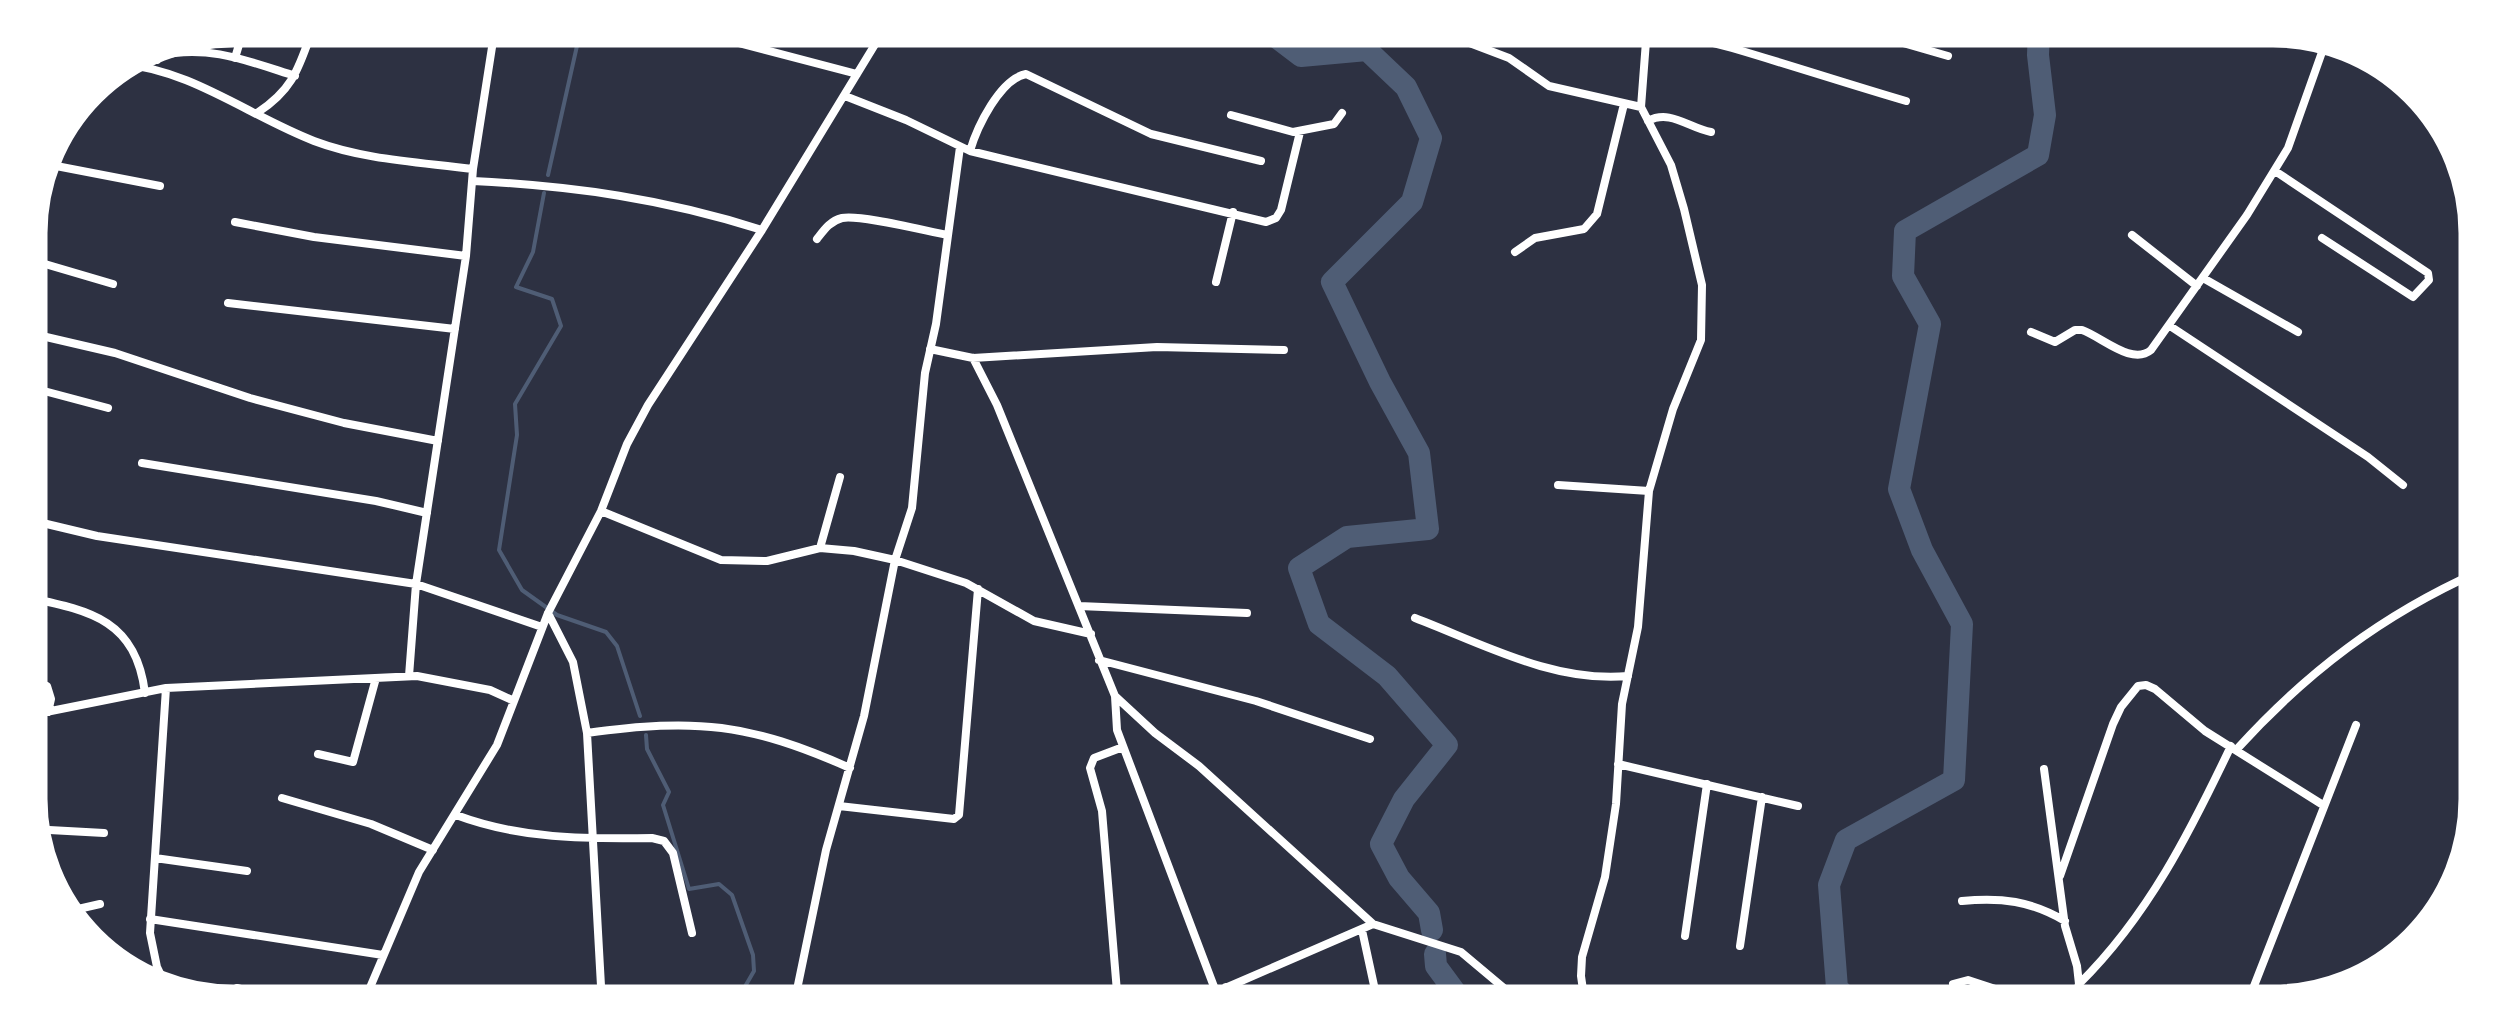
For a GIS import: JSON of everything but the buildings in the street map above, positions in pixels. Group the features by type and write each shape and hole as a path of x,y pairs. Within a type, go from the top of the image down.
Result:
{"street":[{"path":"235,58 239,45"},
{"path":"257,113 285,92 307,45"},
{"path":"408,676 416,584 466,256 492,45"},
{"path":"746,45 857,74"},
{"path":"370,987 406,897 497,745 548,612 601,510 648,404 838,110 875,45"},
{"path":"1475,45 1509,58 1549,86 1641,107"},
{"path":"1583,987 1582,957 1605,878 1622,704 1638,627 1649,490 1673,409 1701,340 1698,265 1684,208 1671,165 1641,107 1646,45"},
{"path":"1723,45 1906,101"},
{"path":"1910,45 1948,56"},
{"path":"184,52 235,58 295,76"},
{"path":"2030,332 2055,342 2074,330 2082,330 2136,356 2146,355 2170,326 2275,170 2303,110 2323,52"},
{"path":"154,70 156,61"},
{"path":"143,68 337,148 474,169"},
{"path":"970,152 983,122 1007,85 1026,74 1151,134 1261,160"},
{"path":"846,96 970,152 1266,222 1276,218 1281,210 1300,132"},
{"path":"1515,252 1535,238 1584,229 1596,214 1624,104"},
{"path":"1230,115 1300,132 1334,124 1342,112"},
{"path":"1648,120 1658,115 1672,117 1711,132"},
{"path":"798,987 826,850 864,716 896,560 912,508 924,373 960,147"},
{"path":"57,166 160,186"},
{"path":"2275,170 2382,240 2428,273 2429,280 2413,297 2322,238"},
{"path":"473,182 588,189 715,215 762,230"},
{"path":"1216,282 1232,212"},
{"path":"817,239 830,222 860,217 948,235"},
{"path":"235,222 314,237 466,256"},
{"path":"2132,235 2200,282 2298,332"},
{"path":"45,264 113,284"},
{"path":"228,303 455,329"},
{"path":"2170,326 2403,485"},
{"path":"45,337 115,353 250,398 344,424 438,441"},
{"path":"930,349 973,358 1158,347 1284,350"},
{"path":"973,358 997,405 1115,696 1154,733 1199,766 1373,924 1461,952 1503,987"},
{"path":"45,391 108,408"},
{"path":"142,463 376,501 427,513"},
{"path":"820,548 840,478"},
{"path":"1558,485 1649,490"},
{"path":"601,510 721,560 767,561 820,548 896,560 978,589 1021,616 1091,634"},
{"path":"45,524 96,536 416,584 542,627"},
{"path":"2078,987 2168,870 2234,748 2325,662 2367,632 2461,581"},
{"path":"839,806 954,819 959,815 978,589"},
{"path":"45,602 88,612 108,622 136,654 145,692"},
{"path":"1079,606 1248,613"},
{"path":"548,612 573,662 587,733 601,987"},
{"path":"1415,618 1567,673 1604,678 1628,676"},
{"path":"1099,660 1256,701 1370,739"},
{"path":"45,713 166,688 408,676 490,690 514,701"},
{"path":"318,754 352,762 376,678"},
{"path":"45,685 51,699 48,712"},
{"path":"2060,876 2113,724 2138,686 2155,689 2188,719 2323,805"},
{"path":"159,971 150,919 166,688"},
{"path":"1115,696 1115,716 1123,747 1214,987"},
{"path":"2253,987 2356,724"},
{"path":"587,733 650,726 717,725 802,747 850,768"},
{"path":"1117,987 1102,811 1090,768 1094,758 1123,747"},
{"path":"1618,764 1798,806"},
{"path":"2044,769 2065,921 2079,984"},
{"path":"1686,936 1707,784"},
{"path":"1740,946 1762,797"},
{"path":"282,798 371,824 433,850"},
{"path":"456,815 517,834 652,838 668,844 692,933"},
{"path":"48,831 104,834"},
{"path":"155,858 247,871"},
{"path":"1962,901 1996,898 2019,902 2045,909 2065,921"},
{"path":"81,908 100,904"},
{"path":"150,919 384,955"},
{"path":"1226,987 1373,924"},
{"path":"1362,930 1374,987"},
{"path":"1953,984 1968,980 1990,987"}],"waterway":[{"path":"548,175 577,45"},
{"path":"1286,45 1301,56 1367,50 1406,87 1431,138 1412,202 1332,282 1419,453 1428,529 1347,537 1299,568 1319,624 1387,676 1447,745 1404,799 1381,844 1399,878 1429,913 1432,930"},
{"path":"1837,987 1829,885 1846,840 1954,780 1962,624 1922,550 1899,489 1930,324 1903,276 1905,231 2038,155 2045,115 2038,45"},
{"path":"544,193 533,252 516,287 552,299 561,326 515,404 517,435 499,550 522,590 557,615 606,632 617,646 640,716"},
{"path":"646,735 647,749 669,792 663,805 689,889 719,884 732,895 753,955 754,971 745,987"},
{"path":"1435,954 1436,966 1451,987"}]}
